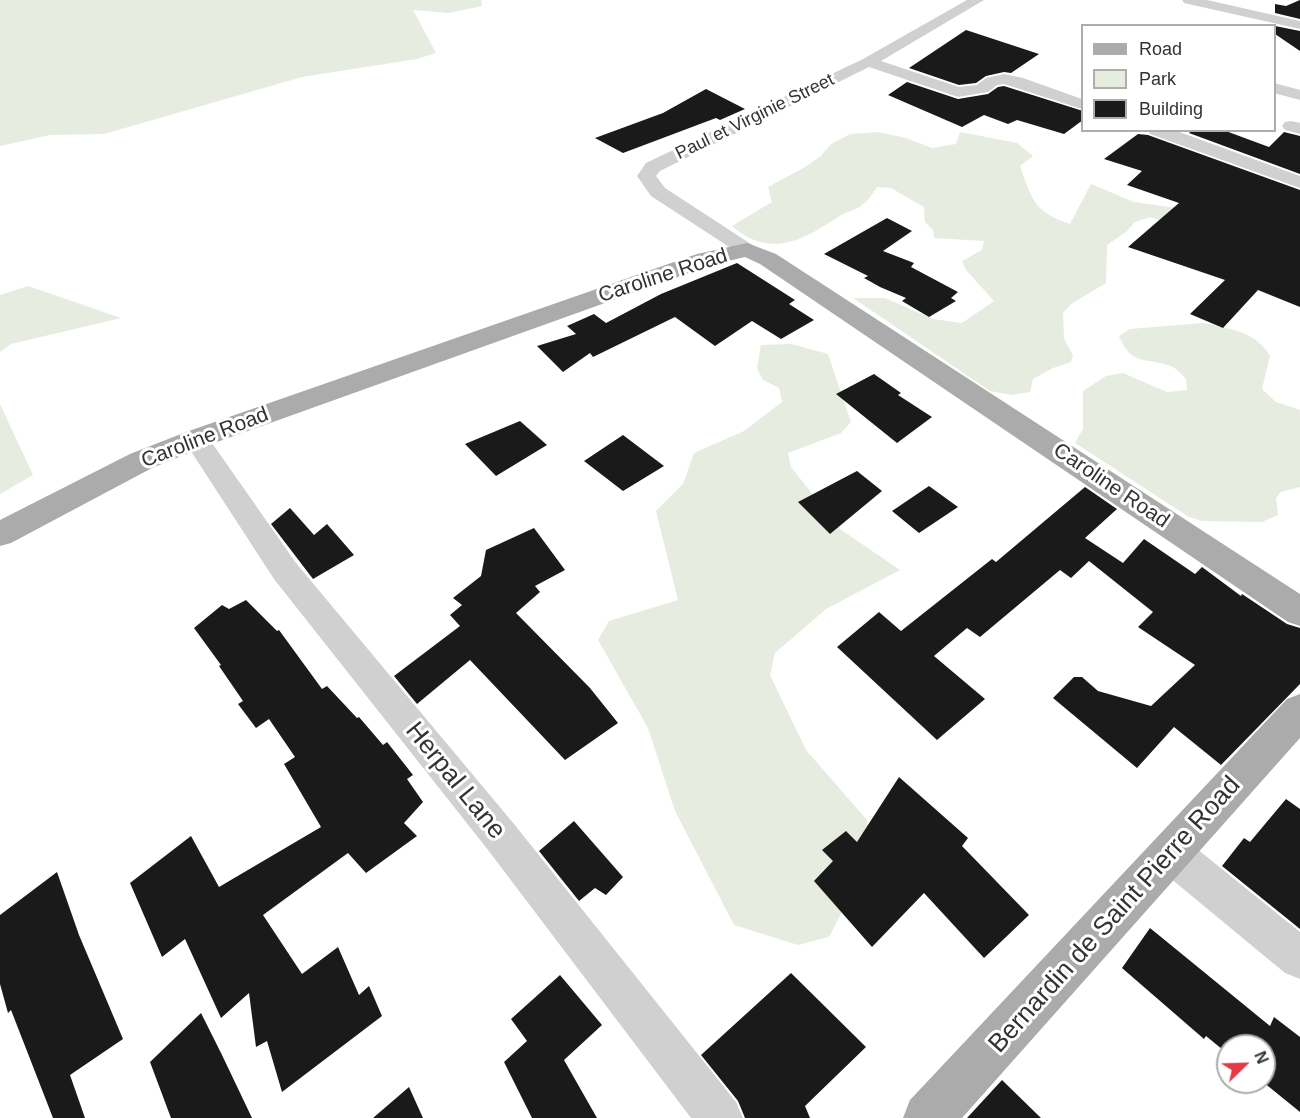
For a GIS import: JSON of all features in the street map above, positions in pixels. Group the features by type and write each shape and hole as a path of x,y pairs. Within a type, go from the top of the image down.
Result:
{"main road":[{"name":"Caroline Road","path":"0,534 141,461 196,439 705,259 747,250 768,259 1300,612"},
{"name":"Bernardin de Saint Pierre Road","path":"928,1118 1172,854 1300,711"}],"street":[{"name":"Paul et Virginie Street","path":"747,250 658,192 646,176 653,167 868,62 977,0"},
{"path":"1189,0 1300,25"},
{"path":"868,62 958,92 976,90 992,81 1017,81 1081,103"},
{"path":"1276,88 1300,95"},
{"path":"1162,132 1300,182"},
{"name":"Herpal Lane","path":"196,439 285,571 501,837 720,1118"},
{"path":"1172,854 1300,958"}],"green space":[{"path":"0,0 481,0 482,6 449,13 413,10 436,53 417,59 302,77 104,134 50,135 0,146"},
{"path":"878,132 906,138 932,148 956,144 960,132 1017,143 1033,156 1020,166 1036,203 1049,215 1070,224 1091,184 1134,202 1176,208 1195,232 1150,217 1135,222 1126,232 1107,245 1106,283 1071,304 1063,313 1064,338 1073,356 1071,362 1053,368 1033,379 1030,392 1012,395 990,391 853,298 885,298 933,319 962,323 994,301 966,270 962,261 982,250 984,241 934,238 933,230 925,222 924,207 891,188 877,187 860,207 841,215 814,232 788,242 774,244 760,242 732,226 772,202 768,187 805,167 821,156 831,144 850,134"},
{"path":"28,286 121,318 11,344 0,352 0,295"},
{"path":"1203,323 1241,332 1257,341 1270,356 1262,389 1276,402 1300,410 1300,487 1281,492 1276,498 1278,515 1262,522 1202,521 1189,517 1075,443 1083,429 1083,391 1106,376 1123,373 1167,392 1187,390 1186,379 1175,368 1134,356 1124,346 1119,336 1130,329"},
{"path":"791,344 828,354 851,422 841,433 788,453 791,467 840,529 900,570 826,609 775,653 770,675 806,750 867,820 874,850 829,937 798,945 734,925 675,811 648,728 598,640 609,621 678,600 656,511 683,484 694,453 744,431 782,402 779,388 763,380 757,368 761,345"},
{"path":"0,404 33,475 0,494"}],"building":[{"path":"1300,0 1300,19 1275,13 1275,4 1286,6"},
{"path":"1276,26 1300,31 1300,51 1276,35"},
{"path":"966,30 1039,54 1011,73 1004,72 986,76 976,83 959,85 909,68"},
{"path":"907,82 958,99 988,94 1004,86 1081,110 1081,121 1064,134 1017,120 1008,124 984,115 962,127 888,95"},
{"path":"706,89 745,109 720,120 716,118 623,153 595,138 663,113"},
{"path":"1228,132 1269,147 1284,132 1300,136 1300,174 1189,133"},
{"path":"1138,134 1148,135 1300,190 1300,307 1258,290 1223,328 1190,314 1225,280 1128,247 1179,203 1127,185 1142,171 1104,159"},
{"path":"887,218 912,231 883,251 914,263 911,267 958,292 951,298 956,301 929,317 902,301 906,298 880,287 864,278 868,276 824,254"},
{"path":"737,263 795,300 789,304 814,320 781,339 752,321 715,346 675,317 593,357 590,353 563,372 537,346 576,334 567,326 594,314 606,323 661,294"},
{"path":"874,374 901,393 898,395 932,417 897,443 836,394"},
{"path":"520,421 547,445 496,476 465,444"},
{"path":"623,435 664,466 623,491 584,461"},
{"path":"857,471 882,491 830,534 798,502"},
{"path":"929,486 958,507 919,533 892,511"},
{"path":"1085,487 1117,509 1085,538 1123,563 1144,539 1195,574 1202,567 1241,596 1242,594 1287,624 1300,628 1300,684 1221,765 1174,727 1137,768 1053,698 1074,677 1082,677 1098,691 1151,706 1195,665 1138,627 1153,612 1089,561 1071,578 1060,570 980,637 967,628 934,656 985,699 937,740 837,647 879,612 901,631 992,559 996,562"},
{"path":"290,508 314,535 327,524 354,555 313,579 271,524"},
{"path":"534,528 565,570 535,586 540,592 516,613 590,688 618,723 565,760 470,660 417,704 394,676 460,626 450,615 462,605 453,598 481,576 486,550"},
{"path":"246,600 277,631 279,630 322,689 327,686 357,718 359,717 383,745 387,742 413,775 407,779 423,802 404,823 417,836 366,873 348,853 263,915 302,974 338,947 359,995 369,986 382,1016 282,1092 267,1041 256,1047 249,993 221,1018 185,939 162,957 130,883 191,836 219,887 321,827 284,764 295,757 269,719 256,728 238,704 243,701 219,666 221,665 194,628 222,605 229,609"},
{"path":"899,777 968,838 962,846 1029,915 984,958 924,893 872,947 814,881 833,861 822,850 846,831 857,842"},
{"path":"1286,799 1300,809 1300,929 1222,866 1244,838 1250,842"},
{"path":"574,821 623,877 606,895 595,888 579,901 539,851"},
{"path":"57,872 79,935 123,1039 70,1075 85,1118 53,1118 11,1010 8,1013 0,984 0,915"},
{"path":"1150,928 1270,1026 1274,1017 1300,1037 1300,1112 1276,1093 1276,1034 1216,1034 1216,1044 1206,1036 1204,1039 1122,968"},
{"path":"791,973 866,1047 805,1106 810,1118 745,1118 738,1101 701,1055"},
{"path":"560,975 602,1025 564,1060 597,1118 532,1118 504,1062 527,1041 511,1019"},
{"path":"201,1013 252,1118 171,1118 150,1062"},
{"path":"1002,1080 1041,1118 967,1118"},
{"path":"409,1087 423,1118 373,1118"}]}
